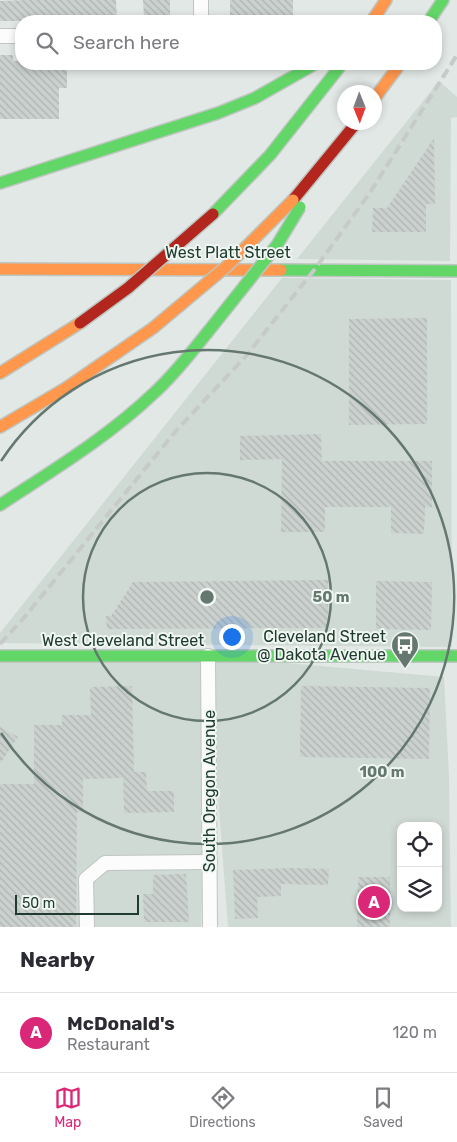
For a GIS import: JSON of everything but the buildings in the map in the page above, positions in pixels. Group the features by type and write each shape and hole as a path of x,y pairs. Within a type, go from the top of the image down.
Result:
{"main road":[{"path":"376,15 386,0"},
{"path":"433,15 443,0"},
{"path":"0,183 218,113 255,98 304,70"},
{"path":"0,373 80,323 128,288 213,214 270,154 337,70"},
{"path":"382,88 396,70"},
{"path":"0,505 82,451 126,418 164,384 207,334 277,245 298,200 312,178 351,130"},
{"path":"0,427 66,388 153,328 227,266 298,200"},
{"name":"West Platt Street","path":"0,269 457,271"},
{"name":"West Cleveland Street","path":"0,656 457,656"}],"street":[{"path":"201,0 201,15"},
{"path":"0,36 15,36"},
{"name":"South Oregon Avenue","path":"208,656 210,927"},
{"path":"87,927 86,879 105,863 210,862"}],"shaded area":[{"path":"439,81 457,97 457,117 451,118 450,261 297,259"},
{"path":"282,278 451,280 452,647 0,643 0,633"},
{"path":"0,656 208,656 444,677 449,777 451,927 228,927 208,663 201,927 0,927"}],"railway":[{"path":"0,644 23,619 175,432 246,356 315,269 369,194 457,55"}],"traffic: fast":[{"path":"433,15 443,0"},
{"path":"0,183 218,113 255,98 304,70"},
{"path":"213,214 270,155 337,70"},
{"path":"207,333 277,245 300,207"},
{"path":"281,270 457,271"},
{"path":"0,505 80,452 118,424 168,379 207,333"},
{"path":"0,656 457,656"}],"traffic: slow":[{"path":"376,15 386,0"},
{"path":"382,88 396,70"},
{"path":"153,328 227,266 293,200"},
{"path":"0,269 281,270"},
{"path":"0,373 80,323"},
{"path":"0,427 66,388 153,328"}],"traffic: jam":[{"path":"293,200 350,130"},
{"path":"80,323 128,288 213,214"}],"place":[{"name":"Cleveland Street @ Dakota Avenue","path":"405,669"},
{"name":"McDonald's","path":"374,902"}]}
